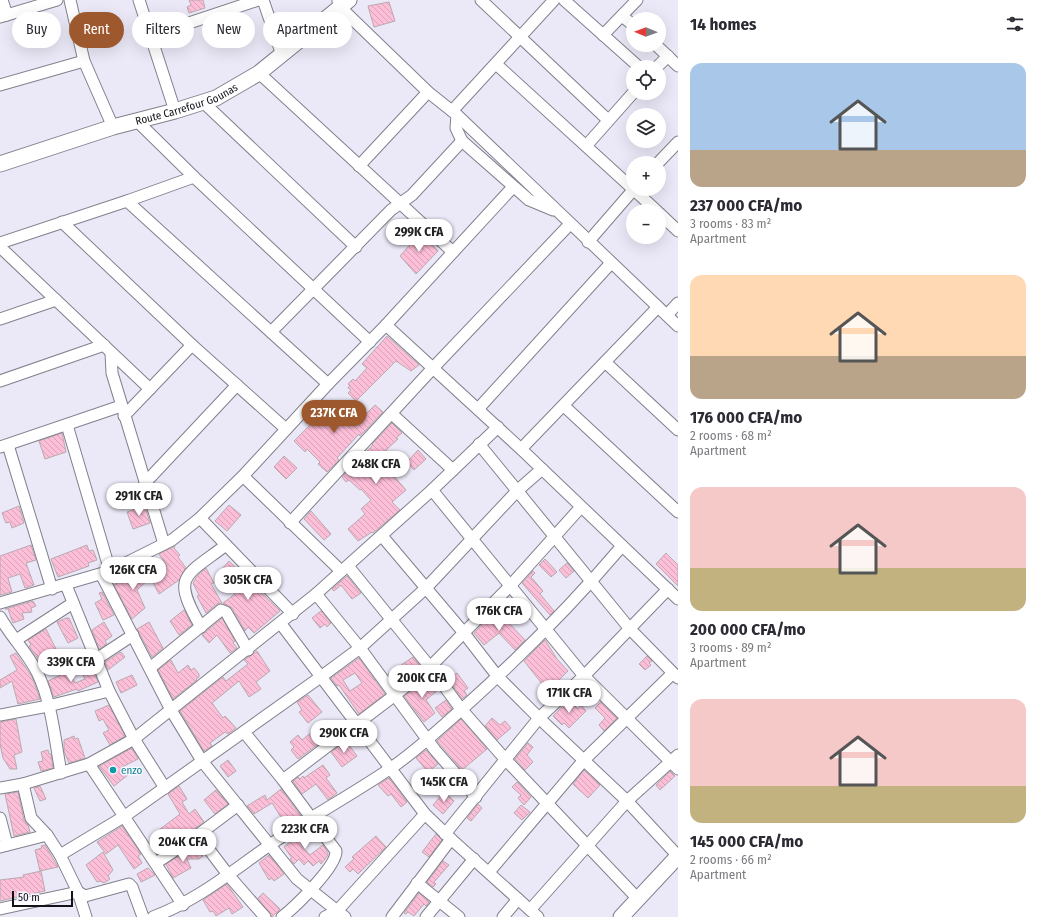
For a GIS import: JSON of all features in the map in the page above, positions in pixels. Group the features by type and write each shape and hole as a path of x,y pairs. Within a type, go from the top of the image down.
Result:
{"main road":[{"name":"Route Carrefour Gounas","path":"0,164 113,127 204,103 233,89 259,73 282,55 342,2"},
{"path":"624,916 678,856"}],"street":[{"path":"2,0 4,16 57,0"},
{"path":"70,0 84,61 113,127"},
{"path":"139,0 143,12"},
{"path":"194,21 258,0"},
{"path":"263,0 282,55"},
{"path":"481,0 608,120"},
{"path":"554,0 519,37 454,113 456,128 462,141 532,203 556,210"},
{"path":"564,0 631,60"},
{"path":"603,35 637,0"},
{"path":"342,2 428,92 454,113 499,155 588,242 678,326"},
{"path":"622,16 626,19"},
{"path":"154,48 175,111"},
{"path":"664,52 678,66"},
{"path":"664,60 668,56"},
{"path":"0,85 84,61"},
{"path":"496,64 626,182"},
{"path":"259,73 399,204 453,252"},
{"path":"359,166 428,92"},
{"path":"586,146 627,100"},
{"path":"204,103 356,246"},
{"path":"137,121 313,290 370,342"},
{"path":"271,332 399,204 412,195 462,141"},
{"path":"665,156 678,142"},
{"path":"490,166 499,155"},
{"path":"0,242 127,201 194,177"},
{"path":"0,603 106,573 164,544 200,518 243,476 328,384 370,342 513,187"},
{"path":"588,242 628,196"},
{"path":"641,196 650,204"},
{"path":"127,201 328,384"},
{"path":"666,220 678,231"},
{"path":"62,222 192,345 286,429"},
{"path":"290,523 433,368 570,224"},
{"path":"0,247 150,388"},
{"path":"478,409 611,263"},
{"path":"0,318 56,300"},
{"path":"667,316 678,303"},
{"path":"521,449 658,307"},
{"path":"386,325 498,427 580,507 678,598"},
{"path":"52,589 4,446 67,425 122,411 150,388 192,345"},
{"path":"0,381 107,349"},
{"path":"107,349 122,411 146,483 164,544"},
{"path":"605,362 678,430"},
{"path":"146,483 237,385"},
{"path":"564,406 678,512"},
{"path":"392,414 453,470"},
{"path":"67,425 106,573 133,635 171,710 202,761 297,879 310,891 341,914"},
{"path":"0,788 23,784 89,764 134,739 293,614 382,536 498,427"},
{"path":"479,444 554,538 630,629 676,675 584,760 489,872"},
{"path":"60,855 125,816 360,648 426,588 517,491 542,469"},
{"path":"243,476 290,523 345,569 391,620 430,667 461,709 506,760 638,899"},
{"path":"281,624 322,676 425,814 448,837 534,913 587,845 627,801 675,762 627,719 584,676 432,490"},
{"path":"283,780 430,667 510,586 580,507"},
{"path":"200,518 293,614"},
{"path":"382,536 464,633 498,677 627,801 678,856"},
{"path":"201,627 184,595 184,584 192,572 226,545"},
{"path":"153,917 183,905 229,876 270,845 311,817 391,768 427,740 498,677 591,582 622,546"},
{"path":"66,585 95,660 109,691 134,739 165,788"},
{"path":"392,917 476,797 539,718 584,676 668,589"},
{"path":"316,594 360,648 427,740 476,797"},
{"path":"16,640 73,603"},
{"path":"150,668 221,610 224,610 248,650"},
{"path":"0,617 9,633 29,658 38,674 48,706 61,773"},
{"path":"95,660 133,635"},
{"path":"0,715 48,706 109,691"},
{"path":"244,732 334,847 336,854 310,891 296,906 282,917"},
{"path":"89,764 183,905"},
{"path":"23,784 31,818 47,835 60,855 78,892 86,917"},
{"path":"156,863 198,835 238,805"},
{"path":"325,917 341,914 425,814"},
{"path":"0,818 3,846 47,835"},
{"path":"198,835 229,876 265,917"},
{"path":"426,917 474,859"},
{"path":"417,883 459,917"},
{"path":"0,909 78,892 85,896 128,884 134,893 143,917"},
{"path":"503,917 518,899"}],"building":[{"path":"189,0 203,0 205,8 189,12 187,7 191,5"},
{"path":"389,2 395,21 374,27 368,6"},
{"path":"421,232 438,251 416,274 400,256"},
{"path":"387,336 419,365 411,371 396,361 356,401 348,393 351,390 348,388 350,385 348,384 353,379 355,381 367,368 362,364"},
{"path":"330,405 348,422 360,409 366,414 375,405 383,412 360,436 359,434 337,458 339,460 327,472 318,464 320,462 307,449 305,452 294,441"},
{"path":"392,423 402,433 386,450 395,460 386,467 406,490 392,502 400,510 373,533 372,532 358,541 348,529 365,514 361,509 371,500 361,489 360,490 349,480 346,482 342,477"},
{"path":"62,433 66,452 45,459 39,441"},
{"path":"418,450 426,459 414,470 407,462"},
{"path":"284,456 297,468 286,479 274,467"},
{"path":"229,505 241,515 227,531 215,521"},
{"path":"19,506 24,523 12,528 10,522 6,523 2,513"},
{"path":"145,506 150,523 133,529 127,512"},
{"path":"311,511 331,534 324,540 304,519"},
{"path":"31,545 36,560 26,563 34,585 25,588 20,574 8,578 12,592 0,595 0,556"},
{"path":"87,545 89,551 93,550 97,560 88,563 89,566 58,577 51,559"},
{"path":"175,546 174,548 180,555 178,557 186,568 179,580 159,594 151,579 167,566 159,554"},
{"path":"666,553 678,565 678,586 656,564"},
{"path":"545,559 557,572 551,577 539,565"},
{"path":"229,561 280,611 254,633 248,627 245,631 232,608 223,603 235,594 230,589 235,582 221,570"},
{"path":"567,563 574,571 566,578 559,570"},
{"path":"145,566 150,578 137,590 145,608 132,619 114,585"},
{"path":"206,568 214,583 211,584 222,603 217,604 206,613 197,596 199,595 193,583 197,576"},
{"path":"533,571 535,573 531,577 543,591 540,594 554,611 550,615 522,583"},
{"path":"347,576 361,593 352,599 341,585 334,591 332,589"},
{"path":"102,592 114,615 103,620 95,603 102,599 99,593"},
{"path":"33,601 36,606 31,608 32,612 22,613 24,619 13,623 8,609 5,609"},
{"path":"184,610 192,625 179,635 170,621"},
{"path":"321,611 331,623 327,627 325,624 320,628 312,618"},
{"path":"494,612 501,620 504,618 525,640 515,650 499,633 484,645 474,633"},
{"path":"69,618 78,638 68,643 57,622"},
{"path":"222,618 235,641 233,643 237,648 230,653 217,635 209,643 202,635"},
{"path":"104,622 112,636 105,641 107,644 99,649 92,630"},
{"path":"149,622 163,648 152,657 137,629"},
{"path":"46,629 57,651 39,660 29,646 31,645 28,640"},
{"path":"545,640 557,659 568,671 559,680 564,685 559,690 557,687 549,696 541,687 543,685 524,661"},
{"path":"257,651 270,671 256,682 261,689 249,697 239,681 212,703 223,718 225,716 236,728 228,734 225,732 210,743 212,746 204,751 180,711 223,677 226,681 248,664 244,660"},
{"path":"121,652 125,657 108,670 105,662"},
{"path":"16,653 32,677 40,699 18,704 12,681 0,688 0,680 17,670 10,656"},
{"path":"647,656 652,661 649,663 651,665 645,670 639,664"},
{"path":"413,657 420,666 396,685 388,674"},
{"path":"359,658 385,694 359,714 339,685 337,686 331,678","holes":["355,673 362,683 350,691 343,680"]},
{"path":"171,660 178,673 188,665 191,670 194,668 199,674 199,677 196,679 197,680 173,699 158,670"},
{"path":"69,671 75,683 85,679 83,675 94,671 98,682 78,691 77,689 54,697 48,681"},
{"path":"457,673 468,688 464,691 467,695 462,699 448,679"},
{"path":"132,675 137,685 121,693 116,682"},
{"path":"429,677 438,690 426,700 435,713 424,722 404,696"},
{"path":"308,695 322,712 308,723 299,712 302,710 297,702"},
{"path":"446,700 452,709 442,717 435,708"},
{"path":"569,700 578,709 581,705 586,711 569,728 564,723 562,725 553,716"},
{"path":"601,702 617,718 604,731 599,725 605,718 595,708"},
{"path":"109,705 125,736 110,745 103,733 109,730 103,719 99,721 95,711"},
{"path":"492,718 500,725 505,721 511,728 497,740 485,726"},
{"path":"16,719 22,752 14,755 17,769 10,769 3,758 0,744 0,722"},
{"path":"461,719 487,749 462,770 437,741"},
{"path":"312,732 321,742 298,759 291,750 294,747 290,742 298,735 302,740"},
{"path":"74,736 75,739 78,738 85,758 69,763 64,751 64,740"},
{"path":"346,741 357,756 342,767 331,752"},
{"path":"528,743 533,747 527,755 533,762 525,770 515,759"},
{"name":"enzo","path":"132,748 138,759 122,767 128,775 114,786 99,766"},
{"path":"48,750 49,754 51,754 53,768 41,771 38,762 43,761 41,752"},
{"path":"426,750 438,764 428,772 416,758"},
{"path":"228,760 236,771 228,777 220,766"},
{"path":"323,765 330,775 326,778 337,793 328,800 316,784 302,794 293,781 298,777 300,779 303,776 304,778"},
{"path":"584,770 600,785 588,798 573,784"},
{"path":"670,771 675,776 660,790 656,785"},
{"path":"389,778 407,802 401,807 391,794 388,796 378,785"},
{"path":"517,782 531,797 524,805 518,798 521,795 512,787"},
{"path":"40,786 46,799 40,801 34,788"},
{"path":"179,786 187,799 182,802 189,814 195,809 204,822 178,840 176,837 165,846 155,833 180,814 168,794"},
{"path":"281,789 301,816 286,825 272,803 254,814 247,806 265,795 267,800"},
{"path":"216,790 228,804 215,814 204,800"},
{"path":"18,792 24,820 28,825 30,832 14,836 5,794"},
{"path":"444,792 454,801 443,814 433,805"},
{"path":"478,804 482,808 471,821 467,818"},
{"path":"521,805 530,812 522,820 514,813"},
{"path":"122,826 141,854 138,856 142,863 134,869 118,845 106,854 97,842"},
{"path":"310,827 313,832 310,834 312,838 301,845 310,855 323,845 328,855 321,864 319,861 313,866 308,861 304,865 299,859 294,864 290,859 292,858 284,847 297,837 296,836"},
{"path":"436,834 442,840 429,857 422,852"},
{"path":"376,836 386,847 358,874 353,869 350,872 345,867 354,859 352,857"},
{"path":"45,845 58,867 40,871 35,850 42,848 41,846"},
{"path":"196,846 203,856 199,859 187,859 191,868 173,878 166,864 184,853 186,857"},
{"path":"103,852 113,870 108,876 110,879 104,883 100,881 97,882 86,865"},
{"path":"269,855 284,874 274,881 272,878 269,880 259,863"},
{"path":"443,861 449,865 434,882 436,884 433,887 427,882"},
{"path":"148,868 155,875 141,882 137,874"},
{"path":"41,871 45,891 0,901 0,880 24,877 23,875"},
{"path":"227,884 243,907 232,914 229,908 216,916 213,911 210,912 203,900"},
{"path":"263,893 280,909 272,917 258,898"},
{"path":"419,893 429,902 426,906 424,904 414,916 408,912 406,914 404,913"}],"place":[{"name":"enzo","path":"113,770"}]}
